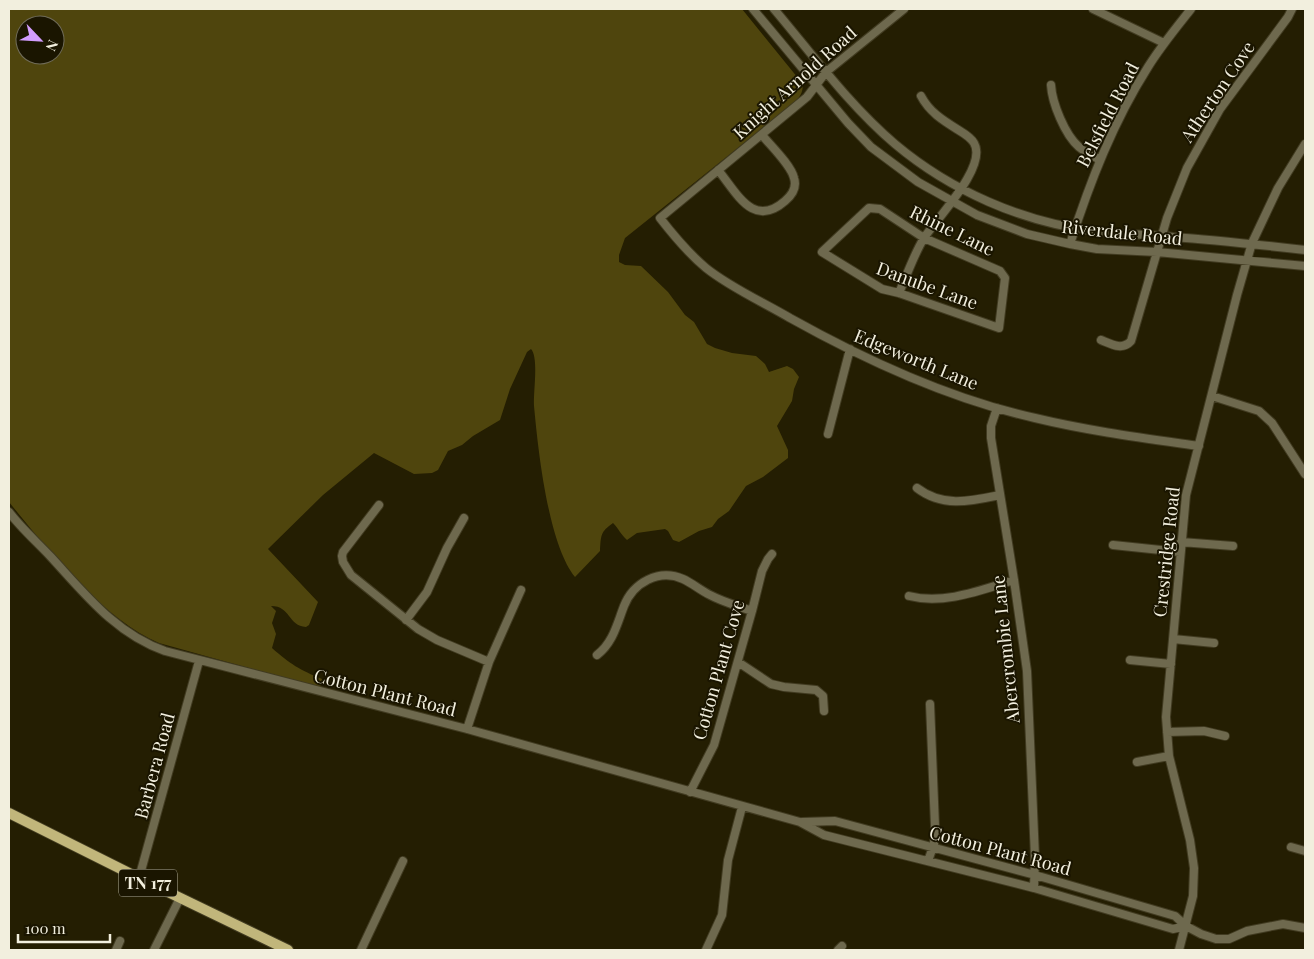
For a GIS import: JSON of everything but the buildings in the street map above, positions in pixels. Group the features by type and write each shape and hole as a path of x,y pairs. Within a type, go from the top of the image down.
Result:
{"main road":[{"name":"TN 177","path":"9,813 288,950"}],"street":[{"name":"Riverdale Road","path":"754,9 848,123 871,147 918,182 951,202 1007,228 1070,244 1305,266"},
{"name":"Riverdale Road","path":"774,9 856,107 896,145 929,170 980,198 1018,213 1075,228 1108,233 1252,243 1305,250"},
{"name":"Knight Arnold Road","path":"660,218 807,97 826,72 904,9"},
{"path":"1093,9 1164,43"},
{"name":"Belsfield Road","path":"1070,244 1100,160 1129,99 1164,43 1192,9"},
{"name":"Atherton Cove","path":"1101,340 1120,346 1124,346 1131,341 1156,252 1181,182 1208,129 1234,88 1292,9"},
{"path":"1051,85 1053,101 1073,140 1080,148 1100,160"},
{"path":"898,293 924,238 951,202 975,163 977,149 971,139 930,110 921,96"},
{"path":"718,170 744,202 754,210 768,212 778,207 792,193 795,187 794,176 762,135"},
{"name":"Crestridge Road","path":"1179,950 1192,896 1193,861 1190,840 1169,756 1167,732 1168,697 1186,495 1252,243 1278,188 1305,144"},
{"name":"Rhine Lane","path":"822,252 868,208 880,209 924,238 1000,271 1005,278 999,328"},
{"name":"Edgeworth Lane","path":"660,218 688,250 715,275 850,350 911,378 997,408 1033,418 1093,430 1198,446"},
{"name":"Danube Lane","path":"822,252 882,289 999,328"},
{"path":"828,434 850,350"},
{"path":"1212,396 1259,411 1272,423 1305,474"},
{"name":"Abercrombie Lane","path":"997,408 990,433 1027,671 1034,888"},
{"path":"917,488 934,497 958,502 1000,495"},
{"path":"379,505 345,548 342,556 343,562 350,574 406,620 437,640 489,662"},
{"name":"Cotton Plant Road","path":"9,512 87,597 126,632 152,647 199,661 467,729 800,822 824,835 1034,888 1173,929 1186,926"},
{"path":"406,620 426,592 464,518"},
{"path":"1181,542 1234,546"},
{"path":"1113,545 1180,552"},
{"name":"Cotton Plant Cove","path":"690,792 714,745 762,571 772,554"},
{"path":"597,655 610,642 631,592 638,585 656,577 673,576 682,579 710,595 752,611"},
{"path":"909,596 924,599 960,595 1014,580"},
{"path":"467,729 489,662 520,590"},
{"path":"1173,639 1214,643"},
{"path":"1130,660 1171,664"},
{"name":"Barbera Road","path":"139,878 199,661"},
{"path":"738,662 771,684 816,690 823,696 824,711"},
{"path":"928,862 933,848 936,826 930,704"},
{"path":"1167,732 1204,731 1225,736"},
{"path":"1137,762 1169,756"},
{"path":"706,950 718,926 724,906 728,860 742,807"},
{"name":"Cotton Plant Road","path":"800,822 835,822 1035,875 1175,916 1186,926 1216,939 1229,940 1247,931 1283,924 1305,928"},
{"path":"1291,847 1305,851"},
{"path":"361,950 403,861"},
{"path":"154,950 180,898"},
{"path":"116,950 120,941"}],"shaded area":[{"path":"9,9 742,9 802,83 803,89 801,94 793,105 771,122 768,122 625,238 619,255 619,262 625,265 641,266 668,292 685,315 694,322 707,344 732,353 756,356 765,364 769,372 787,366 793,369 799,377 792,401 777,426 788,450 788,458 763,477 746,486 729,511 718,519 712,527 699,531 679,542 673,540 665,529 637,533 627,540 613,523 602,535 600,551 575,577 566,562 558,542 546,495 534,406 535,360 531,349 527,352 510,389 500,420 462,445 448,451 438,470 432,473 414,474 374,453 323,495 268,549 318,602 309,625 306,627 296,623 282,609 271,606 276,611 272,623 276,634 272,648 307,673 322,679 320,688 159,643 138,632 97,600 40,540 9,502"}]}
